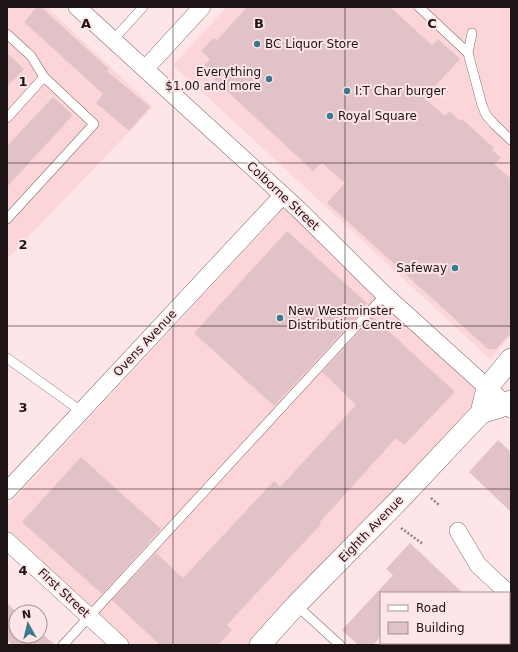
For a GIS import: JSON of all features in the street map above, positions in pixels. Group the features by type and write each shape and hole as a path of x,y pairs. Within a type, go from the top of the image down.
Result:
{"street":[{"name":"Colborne Street","path":"77,7 283,195 385,295 487,388 510,405"},
{"path":"145,69 198,8"},
{"name":"Ovens Avenue","path":"7,491 283,195"},
{"name":"Eighth Avenue","path":"260,645 296,604 403,496 481,413 487,388 511,359"},
{"name":"Eighth Avenue","path":"481,413 510,405"},
{"path":"458,531 478,565 507,592"},
{"name":"First Street","path":"7,540 120,645"}],"lane":[{"path":"113,40 143,7"},
{"path":"419,7 468,53"},
{"path":"472,33 468,53 486,116 511,140"},
{"path":"7,34 31,56 44,77 94,124 7,219"},
{"path":"7,118 44,77"},
{"path":"63,645 385,295"},
{"path":"7,358 81,411"},
{"path":"296,604 340,645"}],"path":[{"path":"431,498 439,505"},
{"path":"401,528 422,544"}],"shaded area":[{"path":"7,7 47,7 153,107 7,259"},
{"path":"227,7 511,7 511,335 490,359 173,65"},
{"path":"284,208 484,393 251,645 130,645 7,532 7,507"}],"building":[{"path":"37,7 41,7 109,69 107,71 150,107 129,131 96,103 103,94 24,22"},
{"path":"247,7 390,7 432,45 438,39 460,59 424,98 445,116 450,111 460,121 462,119 494,148 492,150 501,158 494,164 511,179 511,333 496,349 489,350 327,203 345,183 322,163 313,171 202,68 210,59 201,51 213,38 217,40"},
{"path":"7,53 24,69 7,86"},
{"path":"53,97 73,115 7,187 7,146"},
{"name":"New Westminster Distribution Centre","path":"287,231 367,303 363,308 364,309 274,406 194,333"},
{"path":"373,317 455,392 404,445 396,438 319,523 321,524 227,625 232,630 218,645 160,645 112,600 156,553 183,578 274,481 280,487 356,405 322,372"},
{"path":"498,440 511,452 511,512 469,472"},
{"path":"81,457 161,529 102,594 22,522"},
{"path":"410,543 462,592 380,592 380,637 373,645 358,645 342,630 393,575 386,569"},
{"path":"7,603 8,641 7,640"},
{"path":"48,639 55,645 11,644 48,644"}],"place":[{"name":"BC Liquor Store","path":"257,44"},
{"name":"Everything $1.00 and more","path":"269,79"},
{"name":"I:T Char burger","path":"347,91"},
{"name":"Royal Square","path":"330,116"},
{"name":"Safeway","path":"455,268"},
{"name":"New Westminster Distribution Centre","path":"280,318"}]}
